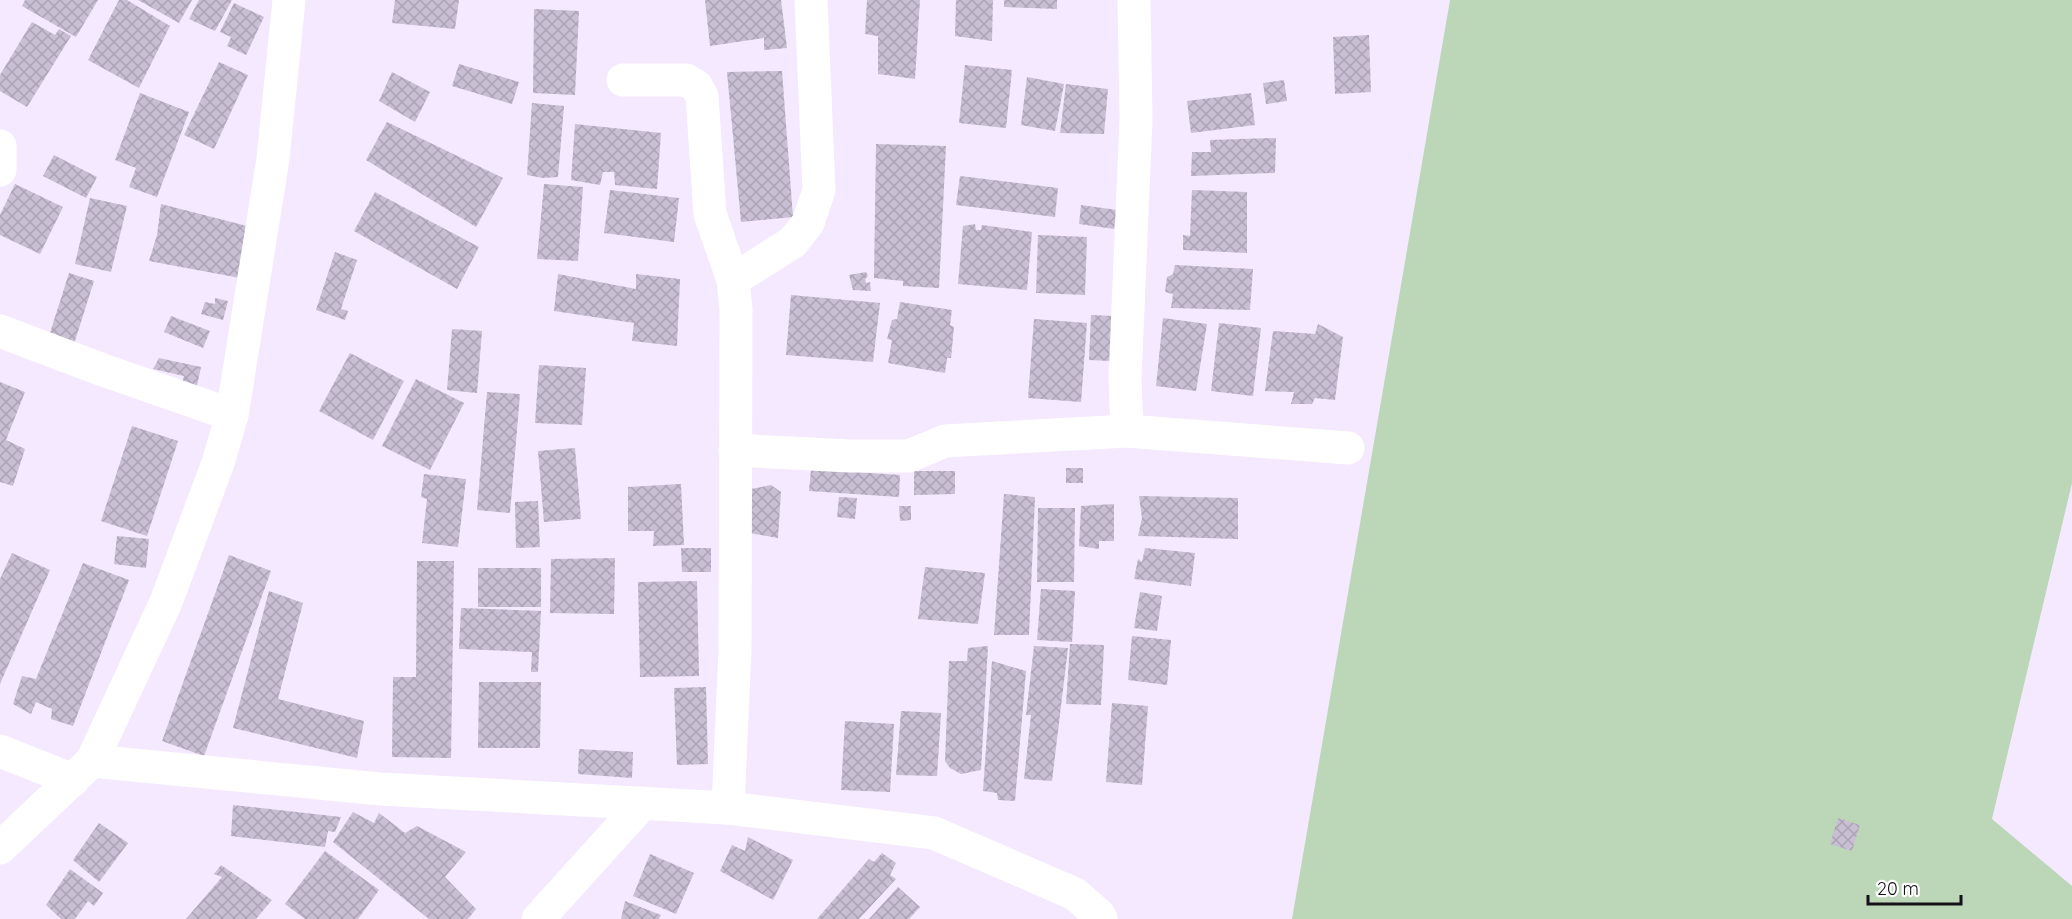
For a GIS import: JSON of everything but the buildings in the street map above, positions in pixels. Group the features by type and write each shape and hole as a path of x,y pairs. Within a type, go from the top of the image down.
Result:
{"street":[{"path":"0,848 82,770 166,602 218,463 232,415 273,159 289,0"},
{"path":"733,280 793,242 808,223 819,190 811,0"},
{"path":"1127,431 1125,379 1136,119 1134,0"},
{"path":"623,80 686,80 696,86 702,96 710,214 733,280 736,310 735,650 728,808"},
{"path":"0,146 0,170"},
{"path":"0,331 232,415"},
{"path":"735,450 849,456 909,456 945,441 1127,431 1348,448"},
{"path":"0,751 82,770 728,808 934,833 1075,894 1101,919"},
{"path":"538,919 643,803"}],"green space":[{"path":"1450,0 2072,0 2072,483 1992,819 2072,886 2072,919 1292,919"}]}
